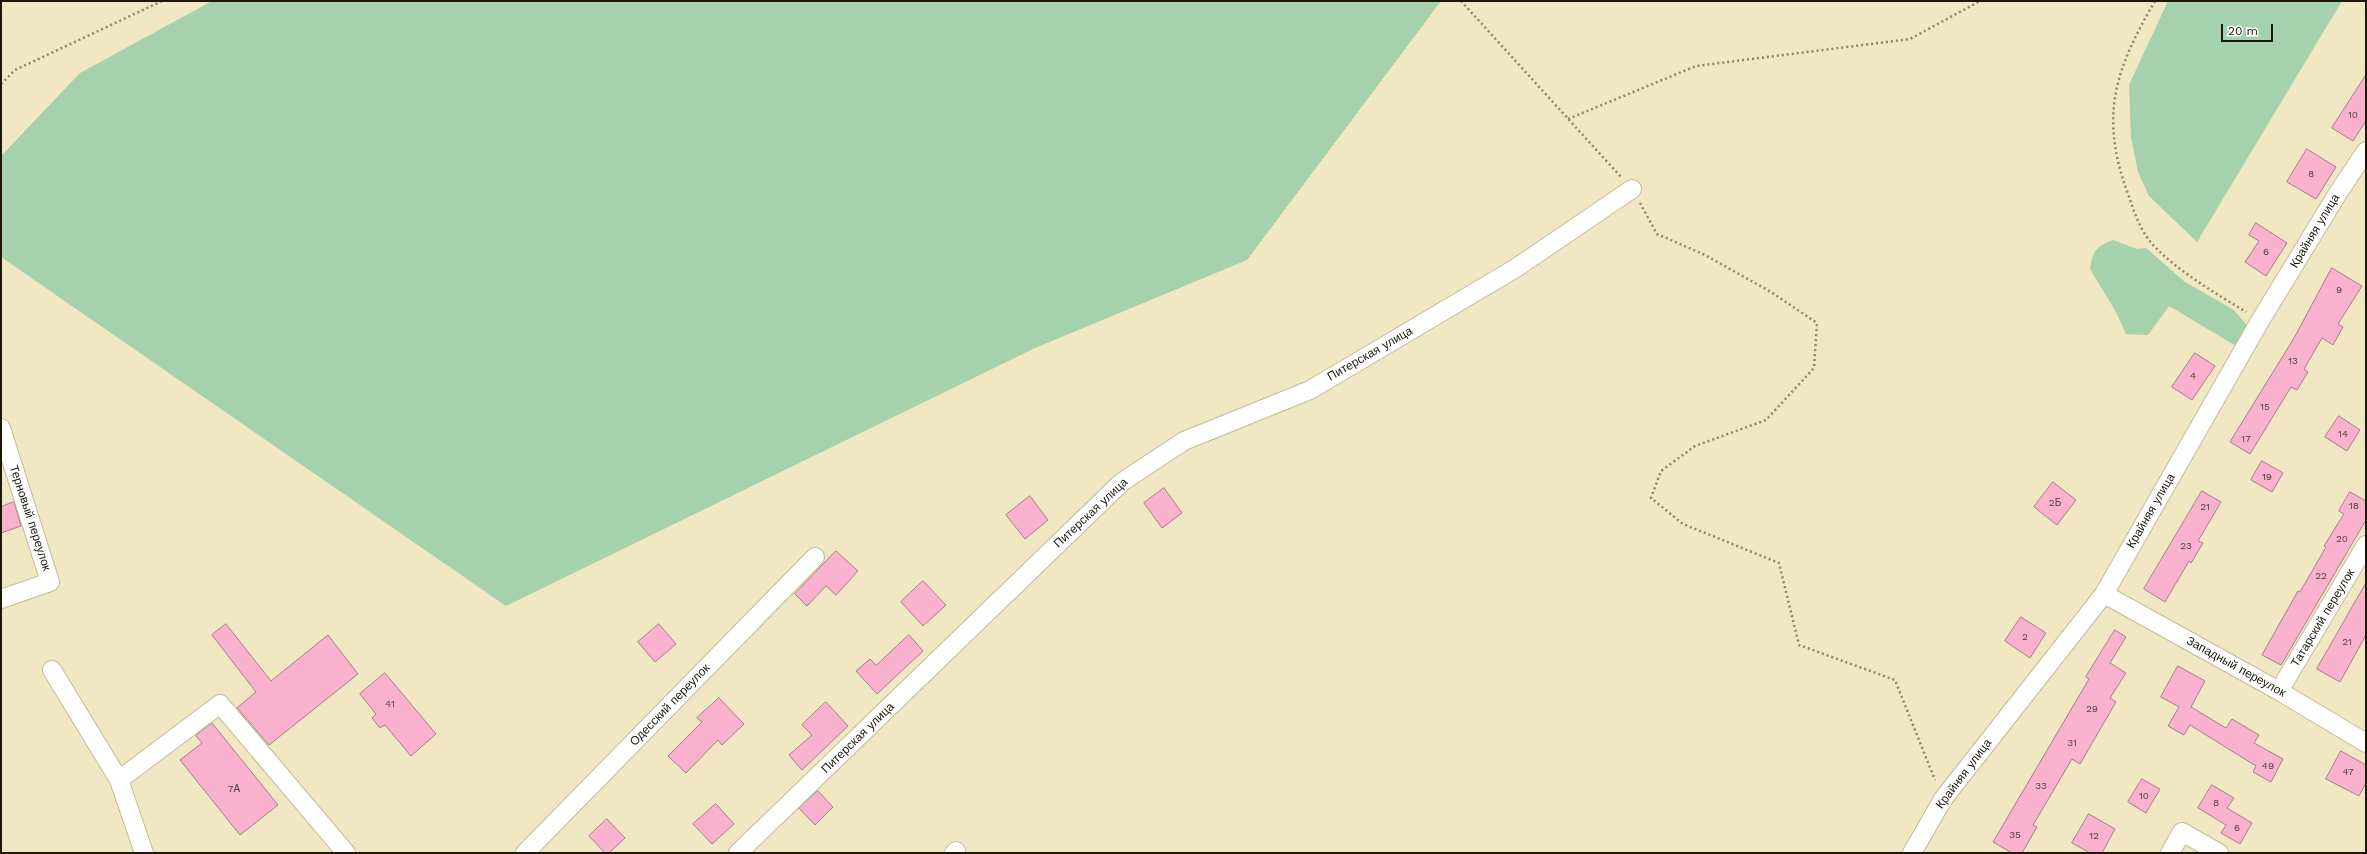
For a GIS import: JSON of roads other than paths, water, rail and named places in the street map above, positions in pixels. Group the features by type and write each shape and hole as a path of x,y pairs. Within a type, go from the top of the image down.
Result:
{"street":[{"name":"Крайняя улица","path":"1912,853 1943,798 2104,594 2260,321 2338,193 2366,151"},
{"name":"Питерская улица","path":"738,853 1122,482 1184,441 1310,390 1516,268 1632,189"},
{"name":"Терновый переулок","path":"1,428 50,582 1,599"},
{"name":"Татарский переулок","path":"2279,691 2366,545"},
{"name":"Одесский переулок","path":"525,853 815,557"},
{"name":"Западный переулок","path":"2104,594 2279,691 2366,743"},
{"path":"52,670 119,780 144,853"},
{"path":"119,780 220,704 346,853"},
{"path":"2170,853 2182,832 2219,853"}]}
